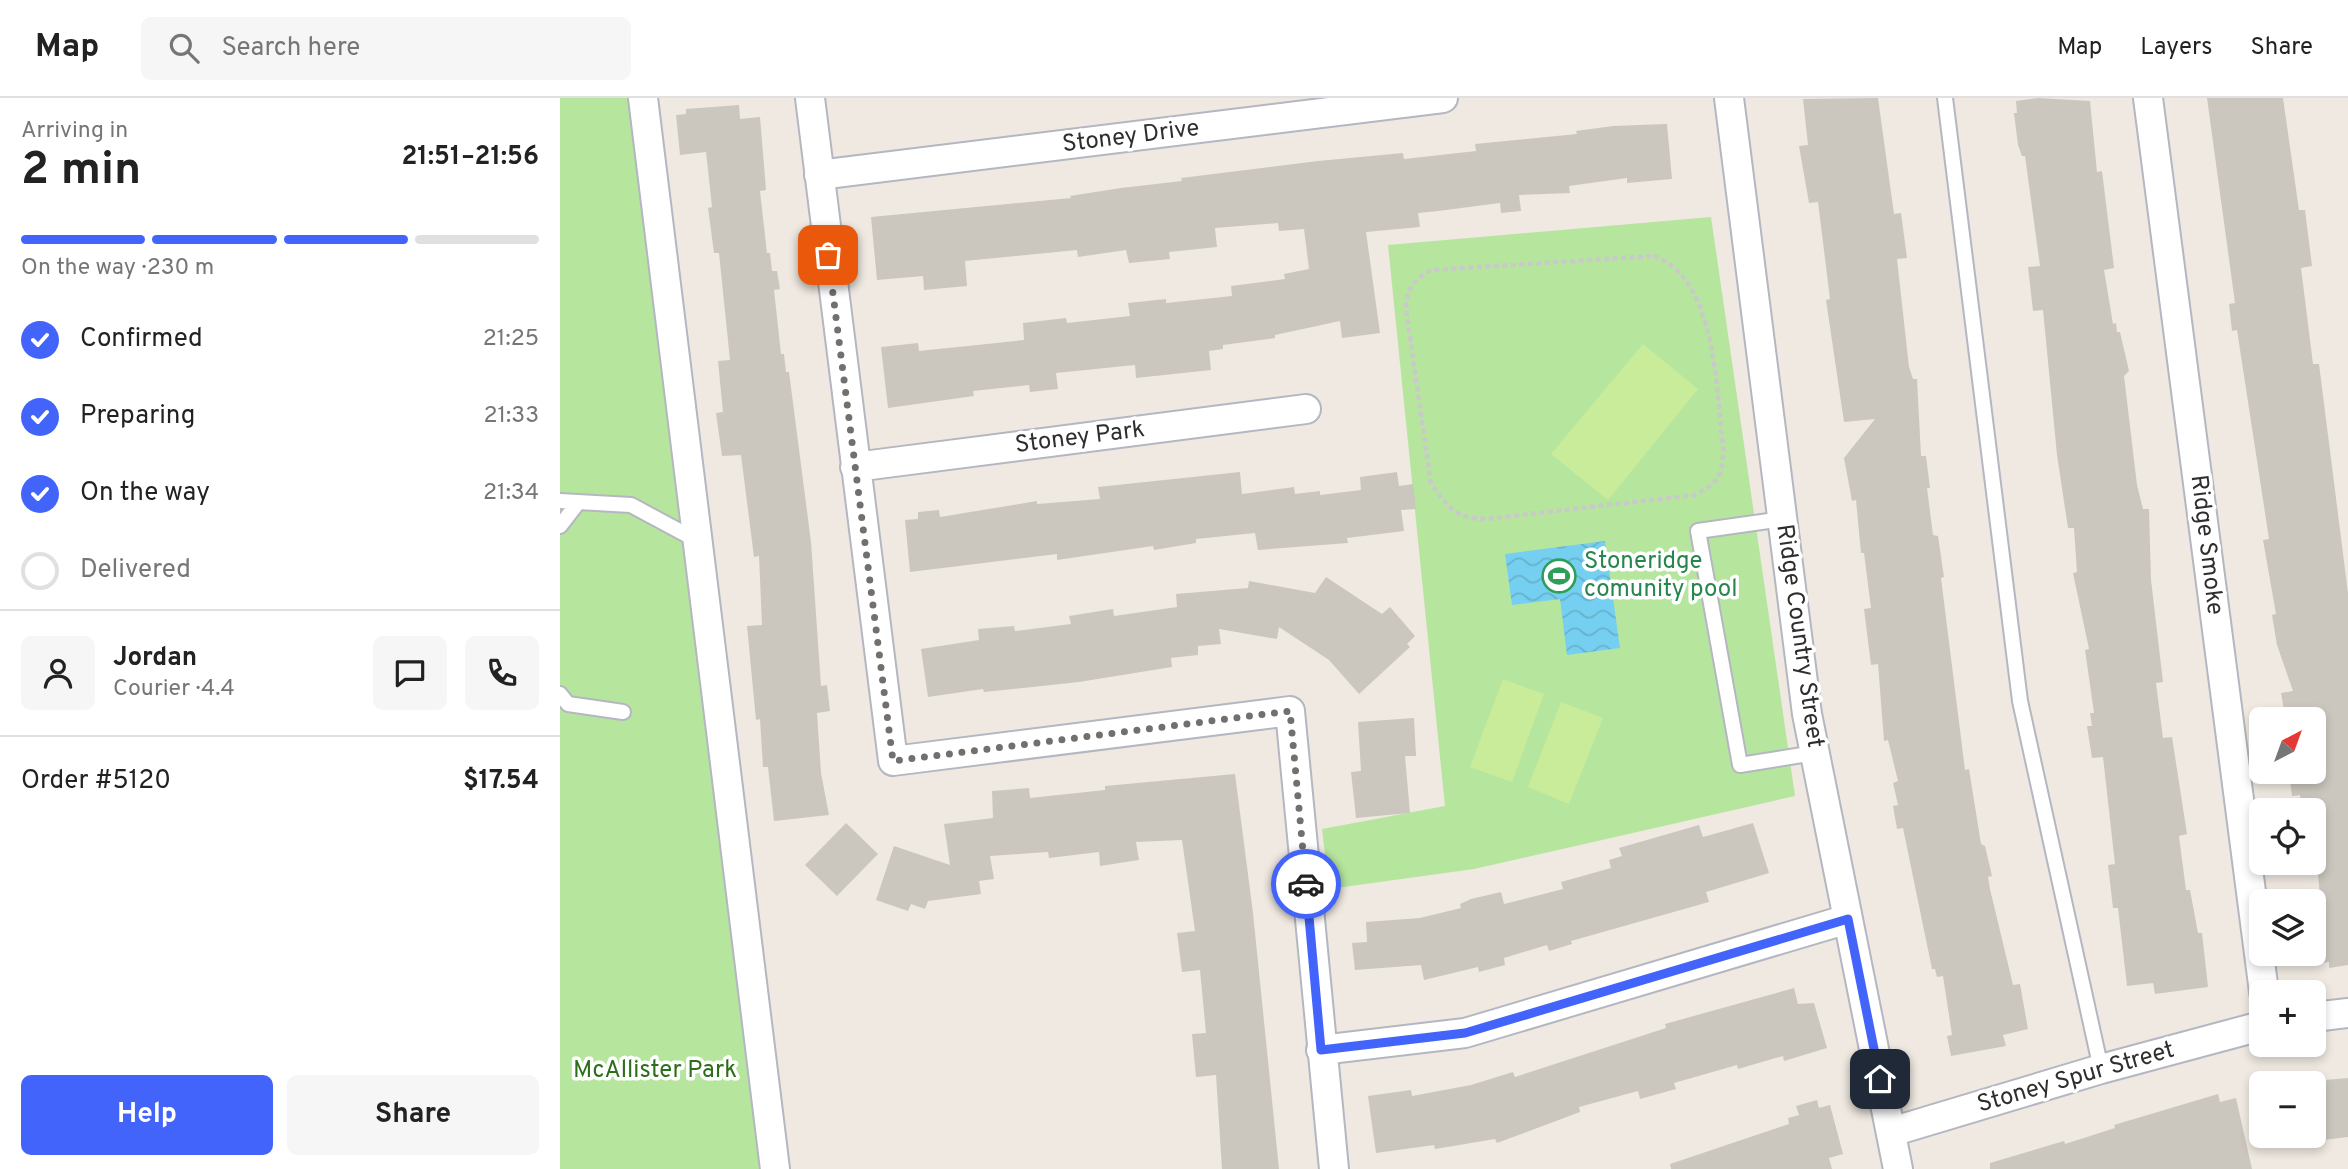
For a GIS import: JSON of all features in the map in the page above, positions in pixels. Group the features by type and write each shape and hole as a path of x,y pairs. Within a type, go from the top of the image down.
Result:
{"street":[{"path":"643,98 775,1169"},
{"path":"810,98 893,761 1290,711 1334,1169"},
{"name":"Stoney Drive","path":"819,175 1443,98"},
{"name":"Ridge Country Street","path":"1729,98 1815,753 1898,1169"},
{"name":"Ridge Smoke","path":"2148,98 2262,980"},
{"name":"Stoney Park","path":"855,467 1306,409"},
{"path":"1321,1050 1465,1033 1848,919"},
{"path":"2326,1016 2348,1013"},
{"name":"Stoney Spur Street","path":"1891,1132 2101,1069 2249,1029"}],"lane":[{"path":"1945,98 2020,701 2101,1069"},
{"path":"560,501 631,505 698,541"},
{"path":"560,526 577,503"},
{"path":"1783,519 1698,531 1740,765 1815,753"},
{"path":"560,694 568,704 623,712"}],"path":[{"path":"1654,256 1665,260 1696,298 1705,318 1723,446 1724,466 1720,478 1710,488 1694,495 1548,512 1465,519 1446,504 1431,484 1406,294 1417,278 1431,270 1654,256"}],"green space":[{"name":"McAllister Park","path":"560,98 634,98 763,1169 560,1169"},
{"path":"1711,217 1795,796 1474,869 1329,889 1322,829 1445,806 1388,245"},
{"path":"1643,344 1698,389 1608,500 1551,454"},
{"path":"1503,679 1544,694 1512,782 1470,767"},
{"path":"1561,702 1603,718 1569,804 1528,787"}],"water":[{"name":"Stoneridge comunity pool","path":"1605,541 1620,648 1567,655 1560,599 1512,605 1505,554"}],"building":[{"path":"1878,98 1894,214 1901,213 1907,258 1897,259 1909,367 1913,379 1917,379 1921,456 1926,456 1933,535 1938,536 1944,577 1941,578 1965,770 1969,769 1981,844 1985,846 1992,876 1988,877 1990,889 2013,985 2020,984 2028,1029 2003,1035 2006,1046 1951,1056 1947,1036 1952,1035 1943,976 1937,977 1935,969 1932,969 1903,828 1897,829 1893,806 1898,805 1893,783 1898,781 1888,740 1884,741 1878,664 1871,665 1864,609 1871,608 1864,553 1861,553 1856,500 1852,501 1844,458 1875,419 1844,422 1826,300 1830,299 1818,202 1809,203 1799,146 1808,145 1803,99"},
{"path":"2038,98 2090,101 2097,172 2102,171 2114,268 2104,270 2113,324 2116,323 2117,332 2120,332 2129,371 2124,376 2137,485 2143,509 2149,509 2151,580 2163,682 2156,683 2163,738 2172,737 2187,834 2179,836 2186,890 2190,890 2198,933 2202,933 2208,987 2155,994 2153,983 2127,986 2118,908 2113,908 2108,865 2115,864 2103,757 2092,758 2087,726 2092,726 2090,713 2094,713 2085,650 2089,649 2073,573 2077,572 2074,528 2068,528 2057,455 2043,310 2033,311 2028,267 2040,266 2025,156 2022,156 2018,145 2014,113 2017,113 2016,101"},
{"path":"2207,98 2283,98 2299,210 2305,210 2312,266 2301,268 2313,364 2319,364 2348,593 2348,965 2329,968 2329,962 2326,962 2326,889 2319,889 2318,875 2326,875 2326,798 2292,796 2290,784 2326,784 2326,707 2283,707 2281,693 2293,691 2277,645 2272,615 2276,614 2263,540 2269,539 2237,330 2232,331 2229,304 2235,303"},
{"path":"739,105 740,119 760,117 766,190 760,191 767,253 770,253 772,271 777,271 780,289 774,290 781,354 784,354 786,372 789,372 811,542 821,686 827,685 830,711 817,713 821,773 829,815 774,821 768,767 763,767 760,719 756,720 747,626 762,625 759,556 754,557 741,455 722,456 716,413 723,412 718,361 730,360 719,253 714,253 708,208 712,207 706,152 680,155 676,115 686,114 686,109"},
{"path":"1667,124 1672,179 1627,183 1627,178 1569,186 1570,193 1519,195 1521,211 1501,213 1500,203 1418,213 1420,227 1366,232 1380,333 1342,338 1340,321 1275,335 1275,338 1223,345 1223,349 1209,351 1211,370 1136,378 1135,365 1056,373 1058,389 1030,392 1029,385 973,391 974,396 888,408 881,347 918,343 919,351 1024,340 1023,323 1066,318 1067,323 1130,316 1128,303 1166,299 1166,303 1232,296 1231,286 1285,279 1284,274 1309,269 1304,229 1279,231 1278,223 1215,228 1217,247 1169,252 1170,259 1129,263 1126,250 1078,257 1077,250 965,261 967,286 924,290 923,276 877,280 871,217 1071,198 1070,196 1121,188 1182,181 1181,178 1318,161 1403,153 1404,159 1476,151 1475,144 1577,134 1576,131 1613,126"},
{"path":"1240,472 1242,494 1294,487 1295,494 1320,491 1320,495 1361,490 1360,477 1397,472 1399,486 1413,484 1416,509 1401,510 1404,531 1347,538 1348,543 1258,550 1255,533 1196,539 1196,543 1154,550 1153,546 1057,560 1057,554 910,572 905,520 918,519 918,512 939,510 940,517 1037,501 1037,504 1100,499 1098,487"},
{"path":"1326,577 1382,614 1390,607 1415,636 1407,644 1410,647 1359,694 1329,660 1279,627 1277,639 1219,629 1221,644 1198,646 1198,655 1171,658 1172,667 1079,682 984,692 983,689 928,697 921,649 979,640 978,629 1014,626 1015,631 1071,624 1069,616 1113,609 1114,616 1177,607 1176,594 1248,588 1249,581 1315,593"},
{"path":"1414,718 1416,756 1405,756 1410,813 1356,818 1351,772 1361,771 1358,722"},
{"path":"1235,774 1253,913 1279,1169 1222,1169 1216,1075 1196,1077 1192,1034 1206,1033 1200,970 1182,972 1177,933 1195,931 1182,840 1136,842 1139,860 1100,866 1099,852 1049,858 1048,852 990,856 994,879 979,881 981,894 928,901 925,909 911,904 908,911 876,900 894,846 950,865 944,824 993,818 992,791 1029,788 1030,798 1105,790 1105,786"},
{"path":"846,823 878,854 837,896 805,865"},
{"path":"1753,823 1769,873 1706,892 1709,902 1571,941 1572,944 1549,951 1547,945 1504,958 1505,965 1479,972 1478,967 1424,980 1421,965 1355,970 1352,943 1367,942 1366,922 1420,918 1461,908 1460,904 1471,899 1501,892 1504,904 1563,889 1561,882 1611,868 1609,860 1622,856 1619,848 1699,825 1703,837"},
{"path":"1794,988 1798,1004 1814,1003 1827,1048 1784,1061 1783,1056 1738,1069 1737,1065 1674,1083 1676,1089 1640,1099 1638,1091 1579,1107 1580,1112 1497,1143 1495,1139 1435,1149 1434,1145 1376,1153 1368,1096 1411,1090 1412,1096 1471,1085 1513,1072 1515,1077 1666,1028 1665,1024"},
{"path":"2348,1078 2348,1137 2326,1140 2326,1080"},
{"path":"2218,1094 2220,1102 2236,1098 2252,1169 1990,1169 1990,1163 2064,1141 2065,1144 2115,1128 2114,1125"},
{"path":"1817,1100 1819,1108 1830,1105 1843,1154 1829,1158 1832,1169 1671,1169 1670,1164 1789,1124 1788,1118 1799,1115 1796,1106"}],"way so far":[{"path":"828,255 893,761 1290,711 1306,884"}],"place":[{"name":"Stoneridge comunity pool","path":"1559,576"}],"route":[{"path":"1306,884 1321,1050 1425,1040 1465,1033 1848,919 1880,1079"}]}
